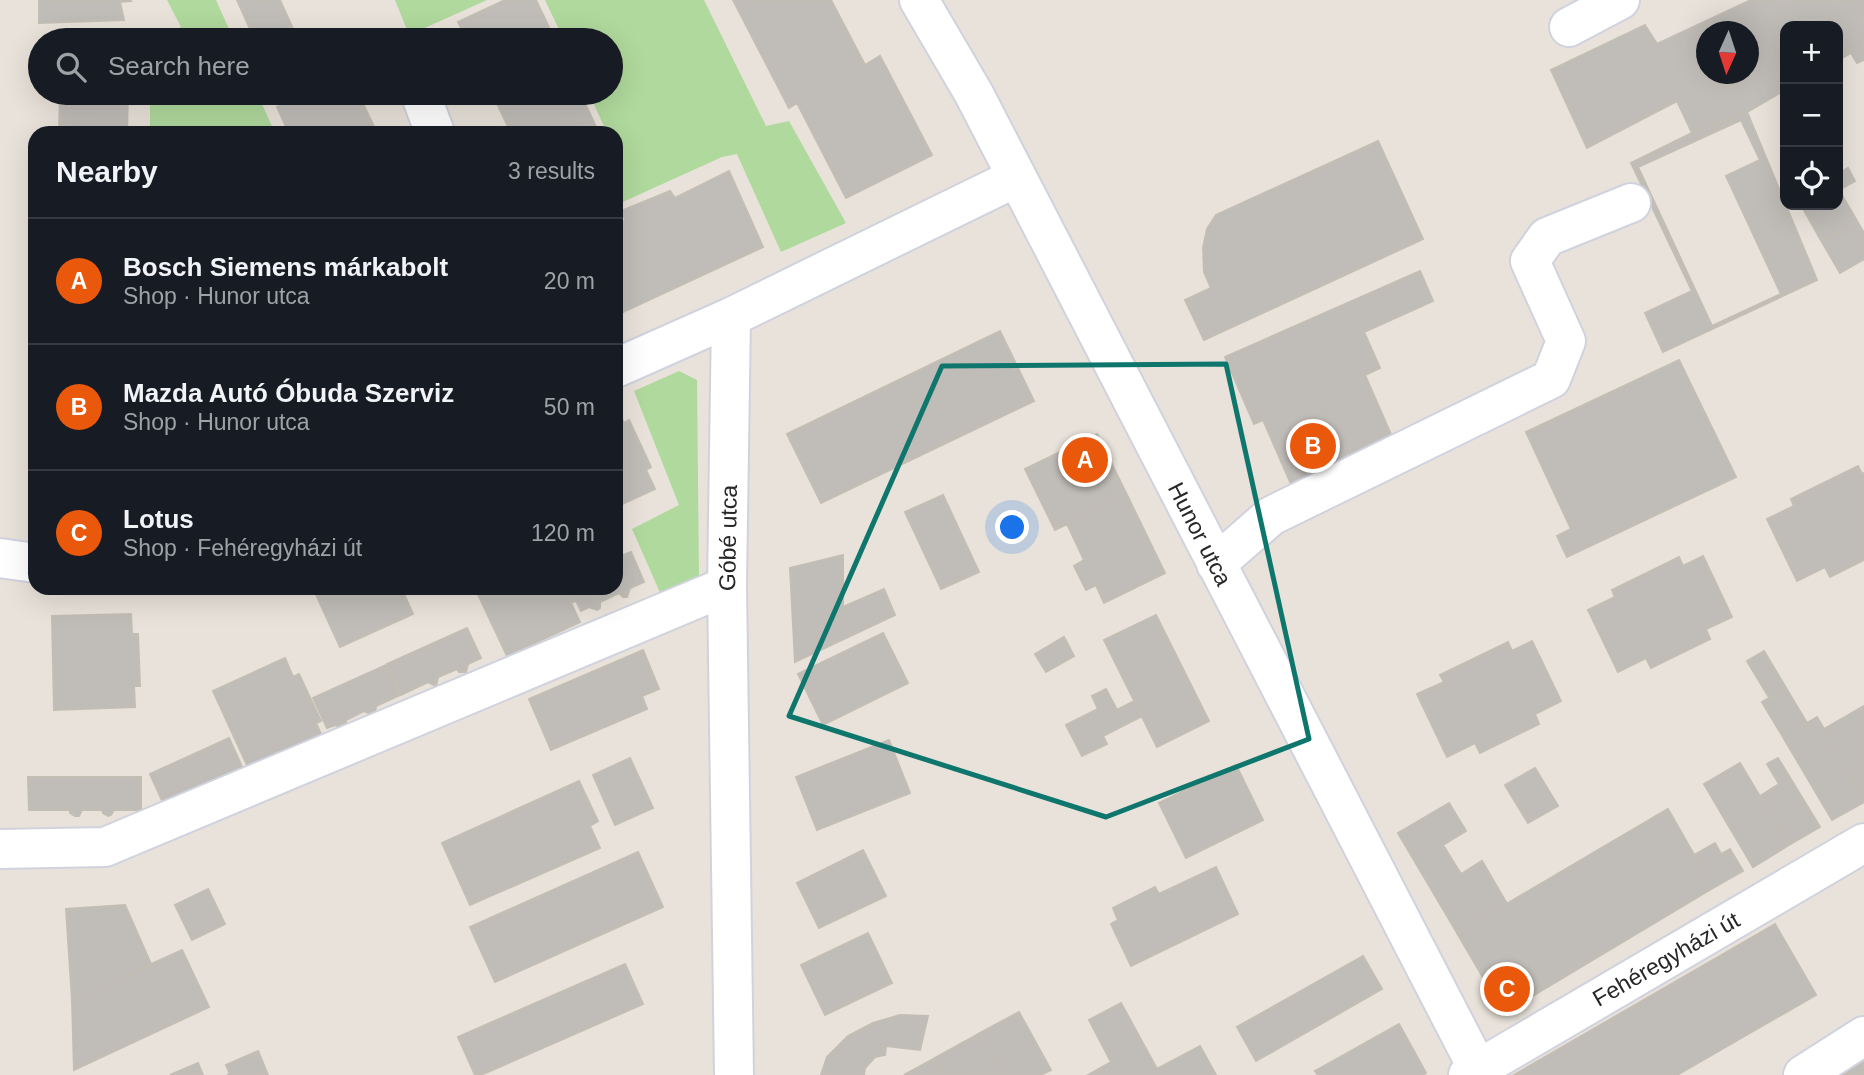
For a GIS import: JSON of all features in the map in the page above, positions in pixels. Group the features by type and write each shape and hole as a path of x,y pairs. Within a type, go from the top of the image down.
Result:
{"street":[{"name":"Hunor utca","path":"919,0 974,94 1476,1073"},
{"path":"1569,27 1620,0"},
{"path":"424,105 432,126"},
{"path":"623,365 731,317 1015,178"},
{"path":"1216,564 1271,516 1551,379 1566,341 1530,261 1547,237 1631,203"},
{"name":"Góbé utca","path":"731,317 727,586 734,1075"},
{"path":"0,558 28,562"},
{"path":"0,849 105,847 727,586"},
{"name":"Fehéregyházi út","path":"1476,1073 1864,843"},
{"path":"1803,1075 1864,1036"}],"highlighted area":[{"path":"1226,364 1309,739 1106,817 789,716 942,366"}],"green space":[{"path":"167,0 216,0 229,28 178,28 181,27"},
{"path":"395,0 487,0 425,28 406,28"},
{"path":"545,0 704,0 766,126 789,121 846,223 781,252 737,154 722,157 623,202 623,126 604,126 594,105 623,105 623,28 558,28"},
{"path":"150,105 262,105 272,126 150,126"},
{"path":"679,371 697,380 699,581 662,597 632,529 679,505 634,391"}],"building":[{"path":"39,0 131,1 120,2 124,20 39,23"},
{"path":"237,0 280,0 293,28 250,28"},
{"path":"505,0 536,0 549,28 461,28 458,22"},
{"path":"733,0 831,0 865,65 880,56 932,155 846,198 797,103 789,108"},
{"path":"1751,0 1781,0 1798,21 1780,21 1780,93 1747,112 1692,133 1677,101 1587,148 1551,70 1645,25 1657,44 1696,26 1696,84 1759,84 1759,21 1706,21"},
{"path":"1781,0 1864,0 1864,60 1857,63 1851,53 1843,57 1843,21 1798,21"},
{"path":"60,105 128,105 127,126 59,126"},
{"path":"364,105 374,126 286,126 277,107"},
{"path":"498,105 586,105 596,126 508,126"},
{"path":"1747,112 1780,191 1780,210 1788,210 1817,280 1663,352 1645,313 1692,291 1631,163 1692,133"},
{"path":"1741,120 1760,160 1726,176 1781,294 1712,326 1638,167"},
{"path":"1378,141 1423,239 1204,340 1185,300 1211,288 1204,272 1203,248 1207,229 1216,215"},
{"path":"1848,168 1855,181 1843,188 1843,171"},
{"path":"729,171 763,247 623,312 623,221 626,221 623,210 670,191 675,198"},
{"path":"1843,197 1857,221 1822,242 1804,210 1843,210"},
{"path":"1857,221 1864,233 1864,259 1840,273 1822,242"},
{"path":"1420,271 1433,301 1364,332 1380,368 1365,375 1396,446 1294,491 1263,420 1254,424 1225,357"},
{"path":"1000,331 1034,401 821,503 787,434"},
{"path":"1679,360 1736,477 1567,557 1557,536 1571,529 1526,432"},
{"path":"629,420 651,467 646,470 655,489 623,504 623,421 624,423"},
{"path":"1097,434 1127,495 1055,530 1025,469"},
{"path":"1858,466 1862,474 1864,473 1864,560 1830,577 1825,567 1797,581 1767,519 1794,506 1791,499"},
{"path":"943,495 979,572 941,589 905,512"},
{"path":"1127,495 1165,573 1104,603 1096,585 1086,590 1074,566 1084,560 1067,524"},
{"path":"631,552 644,582 630,588 627,597 621,595 623,555"},
{"path":"843,555 843,607 884,589 895,615 795,662 790,568"},
{"path":"1703,556 1732,617 1706,629 1710,639 1651,668 1646,658 1618,672 1588,610 1615,597 1612,590 1679,557 1683,566"},
{"path":"316,595 404,595 413,614 340,647"},
{"path":"478,595 573,595 576,601 571,603 580,622 507,656"},
{"path":"573,595 615,595 600,602 600,608 597,610 589,607 581,611"},
{"path":"131,614 132,634 138,634 140,686 134,686 135,707 54,710 52,616"},
{"path":"1156,615 1209,721 1157,747 1104,640"},
{"path":"467,628 481,658 468,664 466,672 459,672 457,669 438,677 436,686 428,682 401,695 387,664"},
{"path":"883,633 908,683 823,725 798,674"},
{"path":"1064,637 1074,656 1046,672 1035,654"},
{"path":"1532,641 1561,701 1535,714 1539,724 1480,753 1475,743 1447,757 1417,694 1444,682 1440,675 1508,642 1512,651"},
{"path":"643,650 659,689 642,696 647,709 551,750 529,699"},
{"path":"1764,651 1786,688 1770,699 1747,661"},
{"path":"285,658 293,677 299,674 321,721 316,723 325,743 252,776 213,691"},
{"path":"386,665 400,695 376,706 373,715 364,711 346,720 346,726 340,728 335,725 327,728 313,698"},
{"path":"1786,688 1807,723 1783,737 1762,702"},
{"path":"1106,689 1117,710 1134,701 1142,716 1103,736 1107,744 1082,756 1066,725 1098,709 1092,696"},
{"path":"1864,706 1864,797 1824,729"},
{"path":"1817,717 1864,797 1864,802 1832,820 1783,737"},
{"path":"229,738 243,769 164,805 150,774"},
{"path":"889,740 910,793 817,830 796,777"},
{"path":"630,758 653,808 615,825 593,775"},
{"path":"1778,758 1820,827 1789,845 1760,796 1779,784 1767,764"},
{"path":"1740,763 1789,845 1753,867 1704,784"},
{"path":"1236,765 1263,820 1186,858 1159,803"},
{"path":"1535,768 1558,806 1528,823 1505,785"},
{"path":"28,777 141,777 141,810 114,810 108,816 102,810 82,810 79,816 75,816 70,810 29,810"},
{"path":"579,781 598,821 590,826 600,848 470,905 442,843"},
{"path":"1449,803 1466,831 1443,845 1461,874 1482,861 1507,904 1457,933 1398,833"},
{"path":"1668,809 1713,888 1504,1013 1457,933"},
{"path":"1715,843 1721,854 1730,849 1743,871 1713,888 1694,855"},
{"path":"863,850 886,896 819,928 797,883"},
{"path":"638,852 663,907 495,982 470,927"},
{"path":"1216,867 1238,914 1131,966 1111,924 1118,920 1113,908 1155,887 1159,894"},
{"path":"208,889 225,924 192,940 175,905"},
{"path":"125,905 151,964 72,1000 66,909"},
{"path":"1775,924 1816,995 1677,1075 1514,1075"},
{"path":"868,933 892,983 825,1015 801,965"},
{"path":"182,950 209,1007 74,1070 72,1000"},
{"path":"1363,956 1382,989 1256,1061 1237,1027"},
{"path":"625,964 643,1004 481,1075 475,1075 458,1037"},
{"path":"1121,1003 1157,1069 1200,1046 1216,1075 1088,1075 1111,1062 1089,1020"},
{"path":"1019,1012 1051,1070 1041,1075 1003,1075 980,1033"},
{"path":"900,1015 928,1016 920,1050 886,1046 885,1055 875,1057 865,1068 864,1075 821,1075 827,1057 848,1036 873,1023"},
{"path":"1399,1024 1426,1073 1423,1075 1318,1075 1315,1071"},
{"path":"980,1033 1003,1074 944,1075 935,1058"},
{"path":"258,1051 268,1075 227,1075 230,1074 226,1065"},
{"path":"1864,1057 1864,1075 1834,1075"},
{"path":"935,1058 944,1075 904,1075"},
{"path":"198,1063 203,1075 170,1075"}],"place":[{"name":"Mazda Autó Óbuda Szerviz","path":"1313,446"},
{"name":"Bosch Siemens márkabolt","path":"1085,460"},
{"name":"Lotus","path":"1507,989"}]}
